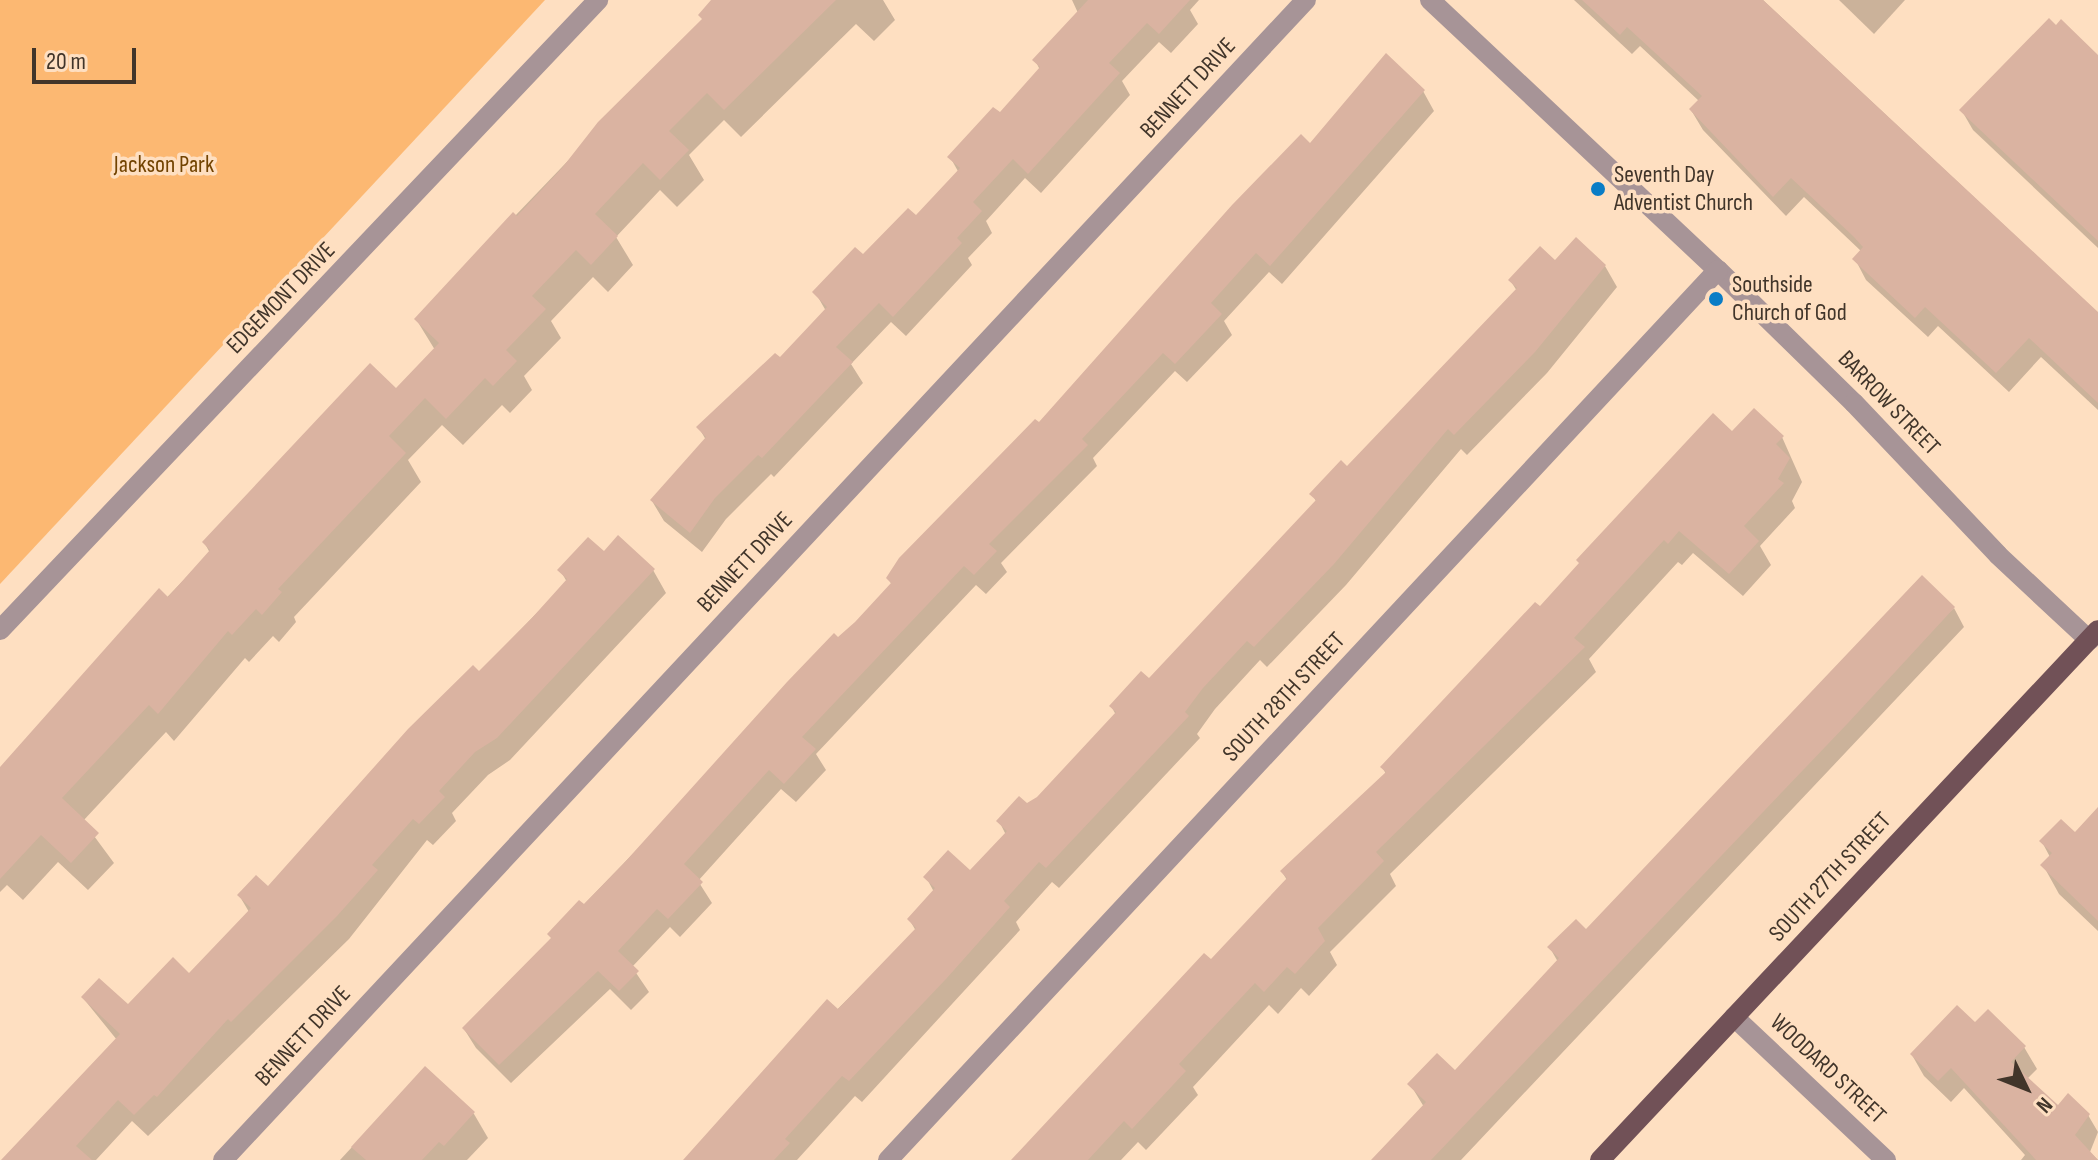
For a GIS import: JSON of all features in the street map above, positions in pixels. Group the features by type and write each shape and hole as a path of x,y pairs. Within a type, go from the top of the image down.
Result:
{"main road":[{"name":"SOUTH 27TH STREET","path":"1600,1160 2095,640"}],"street":[{"name":"EDGEMONT DRIVE","path":"0,630 598,0"},
{"name":"BENNETT DRIVE","path":"223,1160 1306,0"},
{"name":"BARROW STREET","path":"1430,0 1718,270 1854,403 1998,555 2095,640"},
{"name":"SOUTH 28TH STREET","path":"888,1160 1718,270"},
{"name":"WOODARD STREET","path":"1734,1017 1886,1160"}],"green space":[{"name":"Jackson Park","path":"0,0 545,0 0,584"}],"building":[{"path":"711,0 836,0 724,110 707,93 669,131 689,150 660,180 643,163 595,214 618,236 591,265 576,250 532,296 546,309 506,350 517,361 493,386 485,378 446,419 425,398 389,436 406,453 278,589 282,592 262,615 256,609 232,635 228,631 158,714 149,705 62,798 99,833 71,863 41,835 0,879 0,767 159,588 168,597 210,550 202,542 370,363 396,388 439,343 414,319 513,212 517,216 562,168 598,122 702,19 698,15"},
{"path":"1088,0 1190,0 1159,34 1147,23 1109,63 1120,73 1028,174 1013,159 973,202 982,211 957,238 962,243 893,317 879,303 836,347 853,362 762,458 758,455 715,498 690,533 650,500 706,437 696,427 775,353 780,357 827,307 812,292 855,247 863,254 908,208 916,215 960,168 947,157 993,107 1000,112 1040,67 1032,60"},
{"path":"1582,0 1763,0 2098,312 2098,403 2029,338 1996,373 1925,307 1915,318 1852,259 1863,247 1853,236 1791,178 1773,197 1689,109 1702,96 1627,27 1620,35"},
{"path":"2049,18 2056,25 2061,19 2098,55 2098,241 1959,110"},
{"path":"1386,53 1425,90 1270,266 1256,253 1211,303 1222,314 1175,364 1163,353 1082,439 1088,445 989,544 997,551 974,575 964,566 802,737 816,749 784,784 769,770 684,864 703,882 668,919 657,909 618,951 639,971 619,991 598,971 499,1065 462,1028 551,938 547,934 579,900 584,904 625,862 834,633 838,637 855,622 891,583 886,578 899,558 1035,419 1039,422 1232,205 1301,134 1310,143"},
{"path":"1576,237 1606,265 1535,352 1454,435 1448,429 1334,564 1254,647 1247,641 1203,688 1185,712 1189,716 1046,868 1039,862 1004,901 1010,907 946,979 849,1081 842,1076 785,1139 790,1143 774,1160 683,1160 827,999 838,1009 916,928 907,919 935,888 923,877 948,850 970,870 1007,831 996,821 1019,796 1027,803 1037,797 1116,712 1109,706 1141,671 1149,678 1316,500 1309,494 1341,460 1347,466 1517,288 1508,280 1540,246 1555,260"},
{"path":"1754,408 1784,436 1776,444 1790,458 1778,479 1784,483 1744,526 1759,541 1729,574 1679,531 1668,544 1664,540 1574,638 1585,647 1376,852 1384,861 1318,928 1325,941 1295,974 1287,967 1264,992 1255,983 1179,1064 1186,1071 1132,1129 1124,1121 1088,1160 1011,1160 1204,953 1211,959 1287,878 1280,871 1386,772 1380,767 1535,602 1540,606 1579,563 1576,560 1713,413 1732,431"},
{"path":"618,535 655,569 497,738 475,752 439,791 445,797 419,824 413,819 372,865 378,870 337,916 231,1022 228,1019 157,1097 154,1095 134,1115 118,1100 76,1146 92,1160 1,1160 120,1034 81,997 99,978 128,1004 173,957 189,973 251,908 237,895 256,875 268,886 408,729 473,665 479,671 531,619 567,579 557,570 588,537 604,551"},
{"path":"1922,575 1955,607 1848,723 1431,1160 1371,1160 1426,1102 1407,1084 1437,1053 1455,1070 1559,958 1547,947 1576,919 1586,929"},
{"path":"2098,807 2098,921 2040,865 2052,853 2039,841 2061,819 2075,832"},
{"path":"1957,1005 1975,1022 1988,1009 2026,1046 2011,1062 2058,1105 2068,1093 2090,1114 2075,1135 2098,1160 2036,1160 1951,1068 1938,1081 1910,1054"},
{"path":"425,1066 475,1112 444,1146 439,1142 422,1160 366,1160 351,1147"}],"place":[{"name":"Seventh Day Adventist Church","path":"1598,189"},
{"name":"Southside Church of God","path":"1716,299"}]}
